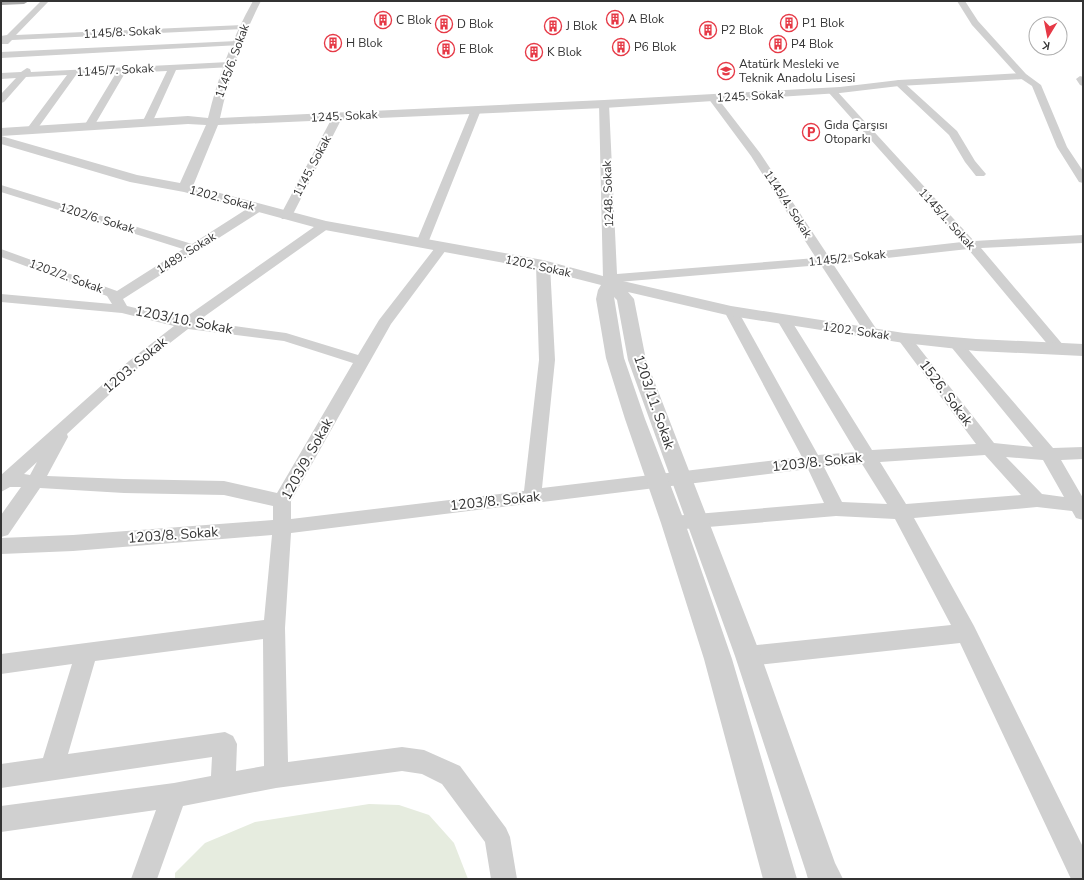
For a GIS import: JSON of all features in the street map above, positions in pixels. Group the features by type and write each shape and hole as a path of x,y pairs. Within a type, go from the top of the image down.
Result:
{"main road":[{"path":"1,2 24,1"}],"street":[{"path":"1,46 5,38 45,1"},
{"name":"1145/6. Sokak","path":"185,188 213,122 221,89 243,27 257,1"},
{"path":"961,1 975,23 1023,76 1036,85 1062,147 1083,180"},
{"path":"970,1 982,24 980,27"},
{"name":"1145/8. Sokak","path":"5,38 243,27"},
{"name":"1145/8. Sokak","path":"1,55 237,43"},
{"path":"1,100 23,75 46,53"},
{"name":"1145/7. Sokak","path":"1,76 229,65"},
{"path":"147,123 173,68"},
{"path":"89,126 122,70"},
{"path":"30,130 74,72"},
{"name":"1245. Sokak","path":"213,122 713,98 832,91 899,83 1023,76"},
{"path":"899,83 953,133 970,162 980,174"},
{"name":"1145/1. Sokak","path":"832,91 971,245 1059,349"},
{"name":"1145/4. Sokak","path":"713,98 756,155 872,333"},
{"name":"1248. Sokak","path":"604,104 611,282"},
{"path":"422,243 476,110"},
{"name":"1145. Sokak","path":"286,216 338,116"},
{"path":"3,138 30,130 188,120 213,122"},
{"path":"3,138 192,127 213,122"},
{"name":"1202. Sokak","path":"3,138 135,179 185,188 286,216 325,225 543,265 731,311 904,338 955,343 1083,350"},
{"name":"1202/6. Sokak","path":"4,191 193,248"},
{"name":"1489. Sokak","path":"119,303 193,248 257,208"},
{"name":"1203. Sokak","path":"3,482 134,364 186,324 325,225"},
{"name":"1145/2. Sokak","path":"611,282 627,278 824,261 971,245 1083,239"},
{"name":"1203/9. Sokak","path":"276,776 274,628 282,527 282,501 384,323 442,247"},
{"name":"1202/2. Sokak","path":"1,253 112,293 119,303"},
{"path":"532,497 547,360 543,265"},
{"name":"1203/11. Sokak","path":"611,282 625,299 637,360 681,478 685,522 658,481 635,419 615,358 605,299 606,290 611,282"},
{"name":"1203/10. Sokak","path":"1,298 119,303 186,324 286,337 363,361"},
{"path":"731,311 813,462 836,509"},
{"path":"784,320 900,512 966,633 1083,876"},
{"name":"1526. Sokak","path":"904,338 989,449 1037,500"},
{"path":"955,343 1050,454 1081,508"},
{"name":"1203. Sokak","path":"1,530 35,481 66,425"},
{"name":"1203/8. Sokak","path":"1,546 73,543 282,527 813,462 866,457 989,449 1050,454 1083,454"},
{"path":"3,482 35,481 124,486 224,488 282,501"},
{"path":"685,522 836,509 900,512 1037,500 1081,508"},
{"path":"685,522 748,656 822,872 826,879"},
{"path":"685,522 718,659 780,879"},
{"path":"1,664 274,628"},
{"path":"748,656 966,633"},
{"path":"52,769 86,653"},
{"path":"1,776 225,744 223,787"},
{"path":"1,819 174,795 276,776 402,759 424,762 451,775 497,837 504,879"},
{"path":"144,879 174,795"}],"shaded area":[{"path":"369,804 399,805 429,815 454,843 468,879 175,879 175,873 205,843 255,822"}],"place":[{"name":"A Blok","path":"615,19"},
{"name":"C Blok","path":"383,20"},
{"name":"P1 Blok","path":"789,23"},
{"name":"D Blok","path":"444,24"},
{"name":"J Blok","path":"553,26"},
{"name":"P2 Blok","path":"708,30"},
{"name":"H Blok","path":"333,43"},
{"name":"P4 Blok","path":"778,44"},
{"name":"P6 Blok","path":"621,47"},
{"name":"E Blok","path":"446,49"},
{"name":"K Blok","path":"534,52"},
{"name":"Atatürk Mesleki ve Teknik Anadolu Lisesi","path":"726,71"},
{"name":"Gıda Çarşısı Otoparkı","path":"811,132"}]}
